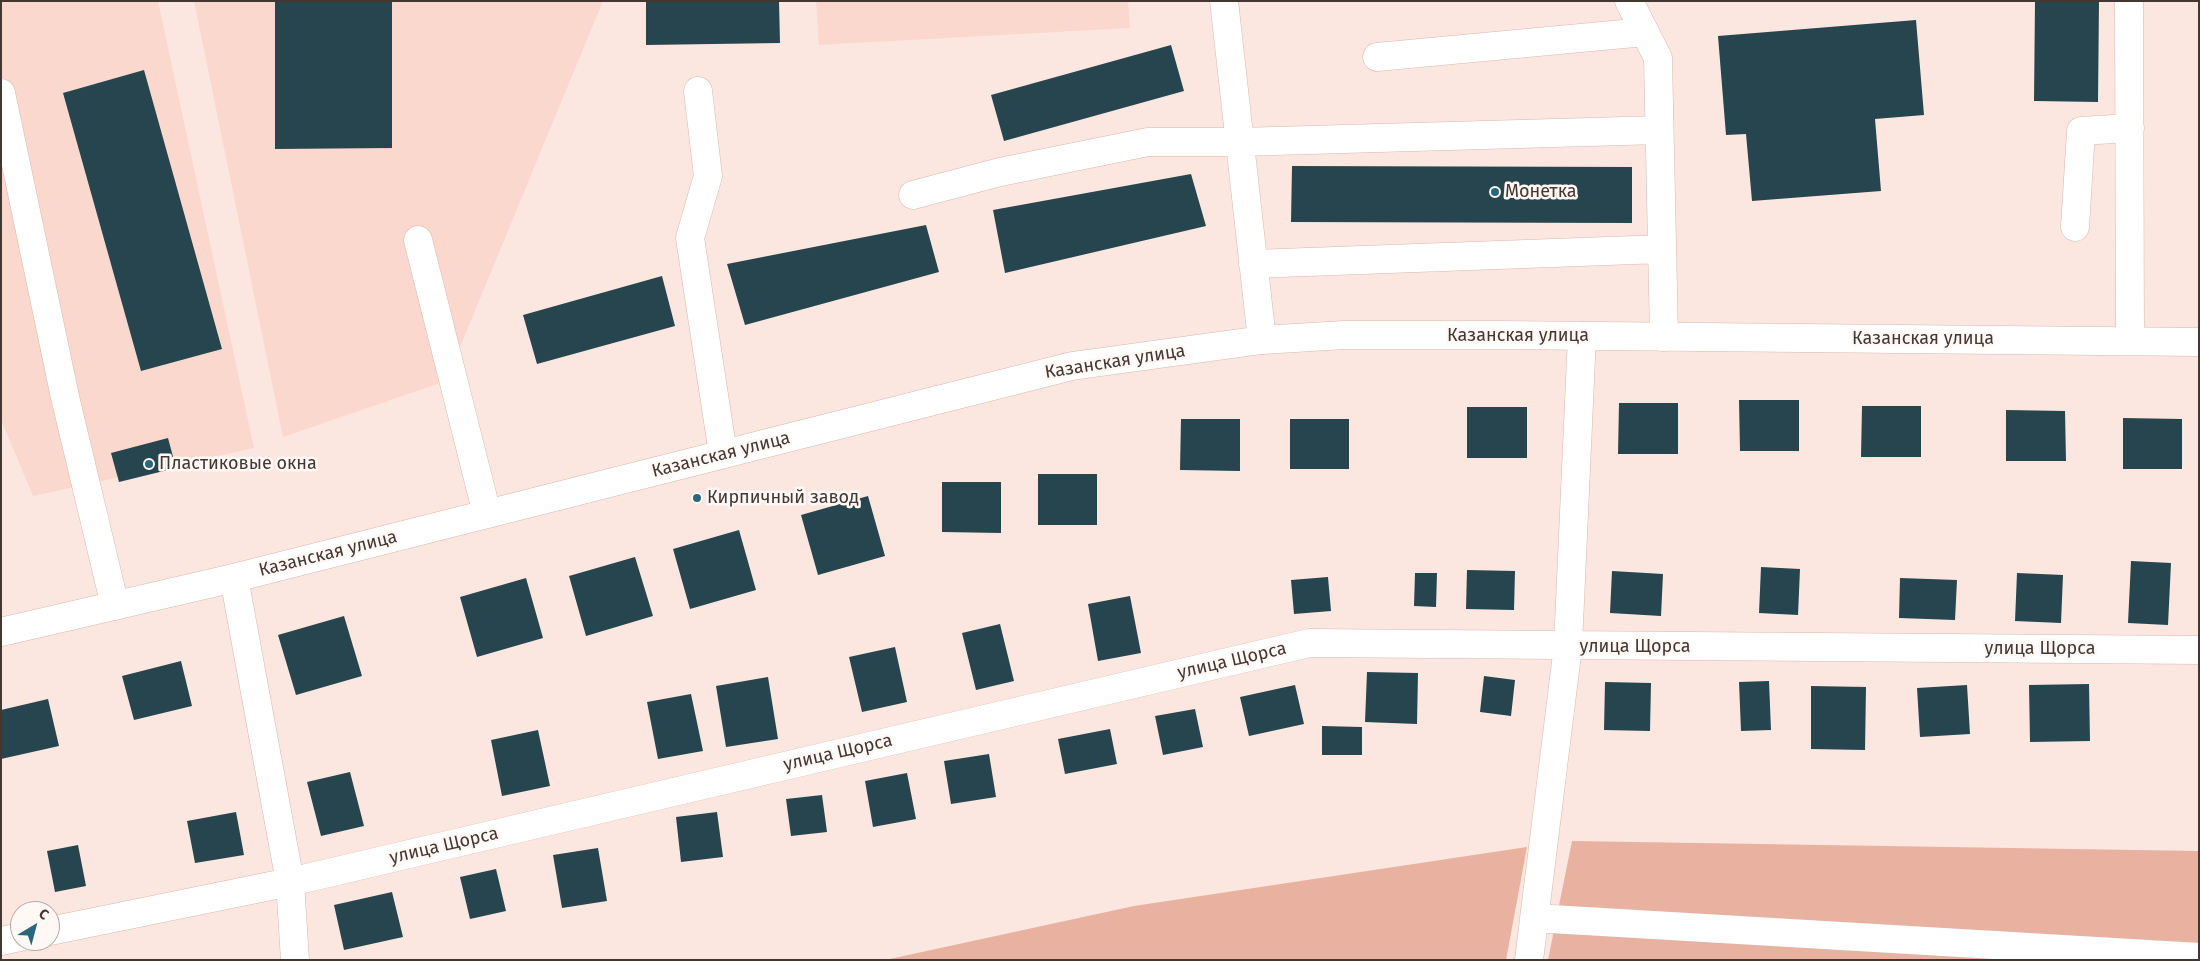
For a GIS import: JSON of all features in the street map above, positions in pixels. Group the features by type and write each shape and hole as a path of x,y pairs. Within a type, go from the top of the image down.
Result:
{"street":[{"path":"1224,1 1262,340"},
{"path":"1629,1 1658,58 1664,337"},
{"path":"2129,1 2130,340"},
{"path":"1377,58 1645,32"},
{"path":"698,91 708,176 690,238 723,454"},
{"path":"1,93 65,397 115,606"},
{"path":"2075,227 2081,131 2130,128"},
{"path":"913,195 1000,172 1148,142 1239,142 1659,130"},
{"path":"418,240 487,514"},
{"path":"1253,264 1662,250"},
{"name":"Казанская улица","path":"1,632 234,578 1072,366 1262,340 1344,335 2199,342"},
{"path":"1529,960 1568,646 1582,336"},
{"path":"234,578 290,882 295,960"},
{"name":"улица Щорса","path":"60,929 290,882 1309,643 2199,650"},
{"path":"1534,918 2199,957"}],"shaded area":[{"path":"1,1 158,1 254,448 33,496 1,420"},
{"path":"194,1 603,1 446,381 283,437"},
{"path":"816,1 1128,1 1130,28 819,45"},
{"path":"1572,841 2199,851 2199,960 1548,960"},
{"path":"1527,847 1506,960 885,960 1134,906"}],"building":[{"path":"275,1 392,1 392,148 275,149"},
{"path":"646,1 779,1 780,43 646,45"},
{"path":"2035,1 2099,1 2098,102 2034,101"},
{"path":"1916,20 1924,115 1875,119 1881,191 1752,201 1746,134 1726,135 1718,36"},
{"path":"1171,45 1184,91 1004,141 991,95"},
{"path":"144,70 222,349 141,371 63,93"},
{"path":"1292,166 1632,167 1632,223 1291,222"},
{"path":"1191,174 1206,226 1005,273 993,210"},
{"path":"926,225 939,272 745,325 727,264"},
{"path":"662,276 675,326 537,364 523,315"},
{"path":"1739,400 1799,400 1799,451 1740,451"},
{"path":"1619,403 1678,403 1678,454 1618,454"},
{"path":"1862,406 1921,406 1921,457 1861,457"},
{"path":"1467,407 1527,407 1527,458 1467,458"},
{"path":"2006,410 2065,411 2066,461 2006,461"},
{"path":"2123,418 2182,419 2182,469 2123,469"},
{"path":"1181,419 1240,419 1240,471 1180,470"},
{"path":"1290,419 1349,419 1349,469 1290,469"},
{"path":"168,438 176,468 119,482 111,453"},
{"path":"1038,474 1097,474 1097,525 1038,525"},
{"path":"942,482 1001,482 1001,533 942,532"},
{"path":"868,496 885,556 818,575 801,515"},
{"path":"739,530 756,590 690,609 673,549"},
{"path":"635,557 653,616 586,636 569,576"},
{"path":"2131,561 2171,563 2168,625 2128,623"},
{"path":"1761,567 1800,569 1798,615 1759,613"},
{"path":"1467,570 1515,571 1514,610 1466,609"},
{"path":"1612,571 1663,574 1661,616 1610,613"},
{"path":"1415,573 1437,573 1436,607 1414,606"},
{"path":"2017,573 2063,575 2061,623 2015,621"},
{"path":"1328,577 1331,611 1294,614 1291,580"},
{"path":"526,578 543,638 477,657 460,597"},
{"path":"1900,578 1957,580 1955,620 1899,618"},
{"path":"1130,596 1141,653 1098,661 1088,604"},
{"path":"344,616 362,676 296,695 278,635"},
{"path":"1000,624 1014,681 976,690 962,633"},
{"path":"895,647 907,702 862,712 849,657"},
{"path":"181,661 192,706 134,720 122,676"},
{"path":"1367,672 1418,673 1417,724 1365,722"},
{"path":"1484,676 1515,680 1511,716 1480,712"},
{"path":"768,677 778,739 726,747 716,686"},
{"path":"1769,681 1771,730 1741,731 1739,682"},
{"path":"1605,682 1651,683 1650,731 1604,730"},
{"path":"2089,684 2090,741 2030,742 2029,685"},
{"path":"1295,685 1304,724 1249,736 1240,697"},
{"path":"1967,685 1970,734 1920,737 1917,688"},
{"path":"1811,686 1866,687 1865,750 1811,749"},
{"path":"691,694 703,751 658,759 647,702"},
{"path":"48,699 59,746 1,759 1,710"},
{"path":"1195,709 1203,747 1163,755 1155,716"},
{"path":"1322,726 1362,727 1362,755 1322,755"},
{"path":"1110,729 1117,764 1065,774 1058,739"},
{"path":"538,730 550,786 502,796 491,740"},
{"path":"989,754 996,797 951,804 944,761"},
{"path":"350,772 364,826 321,836 307,782"},
{"path":"907,773 916,819 873,827 865,781"},
{"path":"822,795 827,832 791,836 786,799"},
{"path":"236,812 244,855 195,863 187,821"},
{"path":"717,812 723,857 681,862 676,817"},
{"path":"78,845 86,886 55,892 47,851"},
{"path":"598,848 607,901 562,908 553,855"},
{"path":"496,869 506,911 470,919 460,877"},
{"path":"392,892 403,937 344,950 334,905"}],"place":[{"name":"Монетка","path":"1495,192"},
{"name":"Пластиковые окна","path":"149,464"},
{"name":"Кирпичный завод","path":"697,498"}]}
